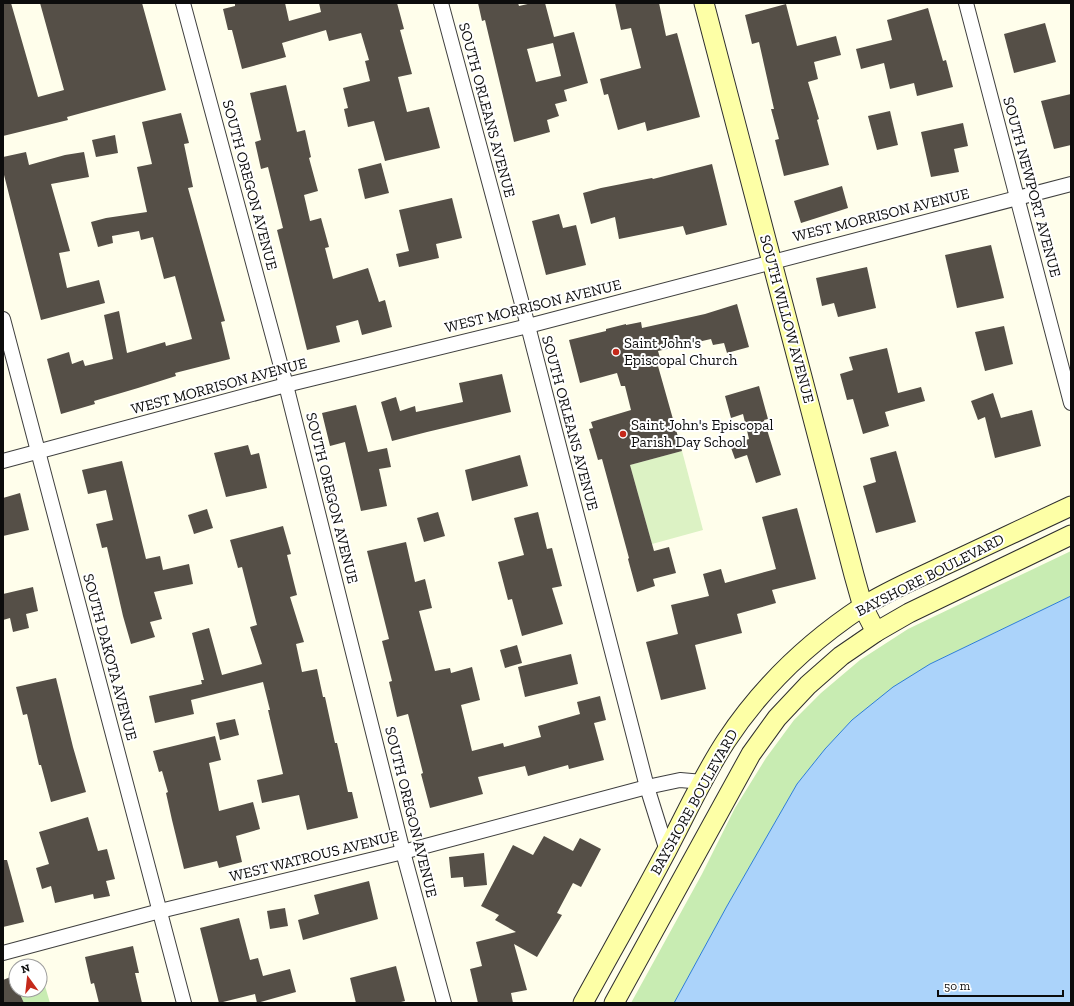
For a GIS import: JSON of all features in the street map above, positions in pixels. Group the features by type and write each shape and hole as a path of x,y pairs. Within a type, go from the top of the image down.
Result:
{"main road":[{"name":"SOUTH WILLOW AVENUE","path":"704,3 863,607 876,632"},
{"name":"BAYSHORE BOULEVARD","path":"583,1003 726,742 747,712 772,682 831,629 863,607 911,582 1071,506"},
{"name":"BAYSHORE BOULEVARD","path":"614,1003 751,754 776,718 808,685 841,656 876,632 915,610 1071,536"}],"street":[{"name":"SOUTH OREGON AVENUE","path":"183,3 286,385 403,852 444,1003"},
{"name":"SOUTH ORLEANS AVENUE","path":"441,3 528,326 647,787 667,851"},
{"name":"SOUTH NEWPORT AVENUE","path":"966,3 1071,403"},
{"name":"WEST MORRISON AVENUE","path":"3,461 286,385 528,326 771,261 1071,184"},
{"name":"SOUTH DAKOTA AVENUE","path":"3,319 184,1003"},
{"name":"WEST WATROUS AVENUE","path":"3,953 160,911 403,852 647,787 680,780 703,782"}],"green space":[{"path":"682,451 703,530 652,544 630,465"},
{"path":"1071,551 1071,596 930,664 852,720 825,749 797,784 727,906 674,1003 631,1003 702,874 735,808 766,758 794,720 821,693 860,660 908,629"},
{"path":"48,996 50,1003 24,1003 22,998 48,998"}],"water":[{"path":"1071,596 1071,1003 674,1003 727,906 797,784 825,749 852,720 893,687 930,664"}],"building":[{"path":"3,3 11,3 38,97 64,90 40,3 142,3 166,90 67,117 68,120 3,136"},
{"path":"235,3 285,3 289,21 321,12 319,3 397,3 404,29 400,30 412,74 398,77 407,112 429,107 440,148 385,161 374,121 348,127 344,109 348,108 343,88 370,81 365,61 369,60 361,33 329,41 326,30 282,43 286,57 242,69 232,30 228,30 223,9 235,6"},
{"path":"478,3 518,3 519,6 532,3 545,3 554,37 574,32 588,83 564,90 567,101 555,104 559,116 547,120 550,132 514,142 485,20 482,21","holes":["553,43 561,76 536,82 527,49"]},
{"path":"615,3 659,3 666,36 677,33 700,117 647,131 645,122 618,130 608,94 604,95 600,79 641,68 631,28 621,30"},
{"path":"786,4 797,46 836,36 841,55 814,62 818,79 808,82 819,119 817,120 829,165 784,176 775,140 779,139 771,109 774,109 759,42 752,44 745,15"},
{"path":"928,8 943,61 946,60 953,87 917,96 914,83 890,89 884,63 861,69 856,49 892,40 887,20"},
{"path":"1045,23 1056,62 1014,73 1004,34"},
{"path":"286,85 297,132 305,130 311,157 309,158 318,191 304,195 310,221 321,218 329,247 325,248 333,279 368,268 379,302 385,300 392,327 362,335 358,320 336,326 340,342 307,350 277,230 283,228 268,167 261,169 255,142 261,140 250,93"},
{"path":"1071,94 1071,145 1054,149 1041,101"},
{"path":"890,111 898,145 877,150 868,116"},
{"path":"181,113 189,143 184,144 193,187 188,188 225,321 221,322 230,359 175,373 176,376 94,401 95,404 61,414 47,359 69,352 72,364 83,360 85,366 113,359 104,315 119,311 127,353 165,342 166,346 192,339 175,276 164,279 153,237 141,240 139,231 112,236 113,243 98,247 91,222 106,218 147,212 137,167 152,164 142,122"},
{"path":"963,123 968,146 954,149 959,172 931,177 921,132"},
{"path":"115,135 118,153 96,157 92,140"},
{"path":"26,152 29,165 65,155 84,152 89,177 51,184 70,251 59,253 67,288 99,280 105,303 41,320 3,171 3,157"},
{"path":"381,163 389,193 365,199 358,169"},
{"path":"712,164 727,225 686,235 683,226 619,239 615,217 591,224 583,193 601,188 653,179"},
{"path":"842,186 848,208 801,223 794,201"},
{"path":"452,198 462,238 436,244 439,258 399,267 396,254 409,251 399,210"},
{"path":"559,214 563,228 576,225 586,265 546,275 532,221"},
{"path":"991,245 1004,298 957,308 945,255"},
{"path":"867,267 876,308 838,317 834,303 822,306 816,278"},
{"path":"737,304 749,347 727,353 724,343 713,345 711,339 658,351 660,358 656,359 682,451 630,465 654,551 669,547 676,573 653,579 655,586 637,592 602,459 598,460 589,429 593,428 591,422 631,410 625,386 621,386 617,373 580,383 569,340 606,331 606,329 626,324 641,322 642,328 705,314"},
{"path":"1004,326 1013,364 985,371 975,332"},
{"path":"887,348 898,393 921,387 925,401 885,412 889,426 863,434 853,399 847,400 840,374 853,370 849,357"},
{"path":"502,374 511,412 392,441 381,402 396,397 400,411 415,406 416,412 463,402 459,383"},
{"path":"759,386 768,419 764,420 781,475 756,483 747,455 735,459 730,445 749,439 743,414 731,418 725,396"},
{"path":"993,393 1001,418 1032,410 1041,446 995,458 985,417 978,420 971,401"},
{"path":"356,405 368,452 387,448 391,467 379,469 387,506 361,511 345,442 330,446 322,413"},
{"path":"248,445 251,455 259,453 267,488 226,497 214,453"},
{"path":"896,451 916,522 876,533 863,486 876,482 870,458"},
{"path":"520,455 528,486 472,501 465,470"},
{"path":"122,461 146,559 160,556 163,570 189,564 193,584 154,592 162,619 150,622 155,637 131,644 107,547 102,548 96,524 113,520 106,490 88,494 82,470"},
{"path":"20,493 29,530 3,536 3,498"},
{"path":"797,508 816,579 772,590 776,603 737,614 742,633 695,645 706,689 661,700 646,642 678,634 671,605 709,596 703,574 721,569 725,583 776,569 762,517"},
{"path":"207,509 213,528 194,534 188,515"},
{"path":"438,512 445,536 424,542 417,518"},
{"path":"538,512 547,549 552,548 562,586 552,588 563,624 522,636 512,599 508,600 498,562 524,555 514,518"},
{"path":"283,526 291,554 287,555 297,595 290,597 304,642 296,644 302,672 317,669 335,743 337,743 348,792 352,792 358,818 307,830 299,795 262,803 257,780 283,774 263,682 191,700 194,714 155,723 149,696 202,684 201,680 204,680 192,633 209,628 222,675 262,664 250,627 257,625 242,567 238,568 230,540"},
{"path":"406,542 415,582 425,579 432,608 419,611 435,671 450,668 451,673 472,667 480,700 461,705 472,751 503,743 504,747 541,737 538,726 580,714 577,702 600,696 606,720 594,723 604,760 569,769 568,765 528,776 525,766 478,777 483,794 430,808 408,714 397,717 389,682 392,681 382,641 389,639 367,551"},
{"path":"33,587 38,611 26,614 29,628 13,632 10,618 3,620 3,594"},
{"path":"517,645 522,663 505,668 500,650"},
{"path":"571,654 578,684 525,697 518,667"},
{"path":"56,678 86,792 51,802 41,765 39,765 27,714 23,715 16,687"},
{"path":"235,719 239,735 220,740 216,723"},
{"path":"215,736 221,760 209,763 219,811 253,802 260,829 236,836 242,862 219,868 217,861 184,869 166,793 168,792 162,771 159,772 153,751"},
{"path":"88,817 98,851 107,849 115,879 106,881 110,896 94,899 93,894 55,903 51,886 42,889 36,868 49,864 39,832"},
{"path":"544,836 573,851 580,838 601,849 581,887 573,883 557,913 562,915 537,957 514,944 527,990 511,993 513,1003 478,1003 470,969 482,966 476,942 516,932 495,920 499,915 481,906 513,845 533,855"},
{"path":"484,853 487,885 464,887 463,877 451,878 449,857"},
{"path":"3,860 7,860 24,922 3,927"},
{"path":"369,881 378,919 303,940 298,920 319,914 314,895"},
{"path":"285,908 288,926 270,929 267,911"},
{"path":"239,918 250,960 258,958 263,976 290,969 296,992 257,1003 255,994 219,1003 200,928"},
{"path":"133,946 139,973 135,973 142,1003 99,1003 94,983 91,984 85,957"},
{"path":"396,966 405,1001 397,1003 356,1003 350,978"},
{"path":"8,978 8,998 22,998 24,1003 3,1003 3,980"}],"place":[{"name":"Saint John's Episcopal Church","path":"616,352"},
{"name":"Saint John's Episcopal Parish Day School","path":"623,434"}]}
